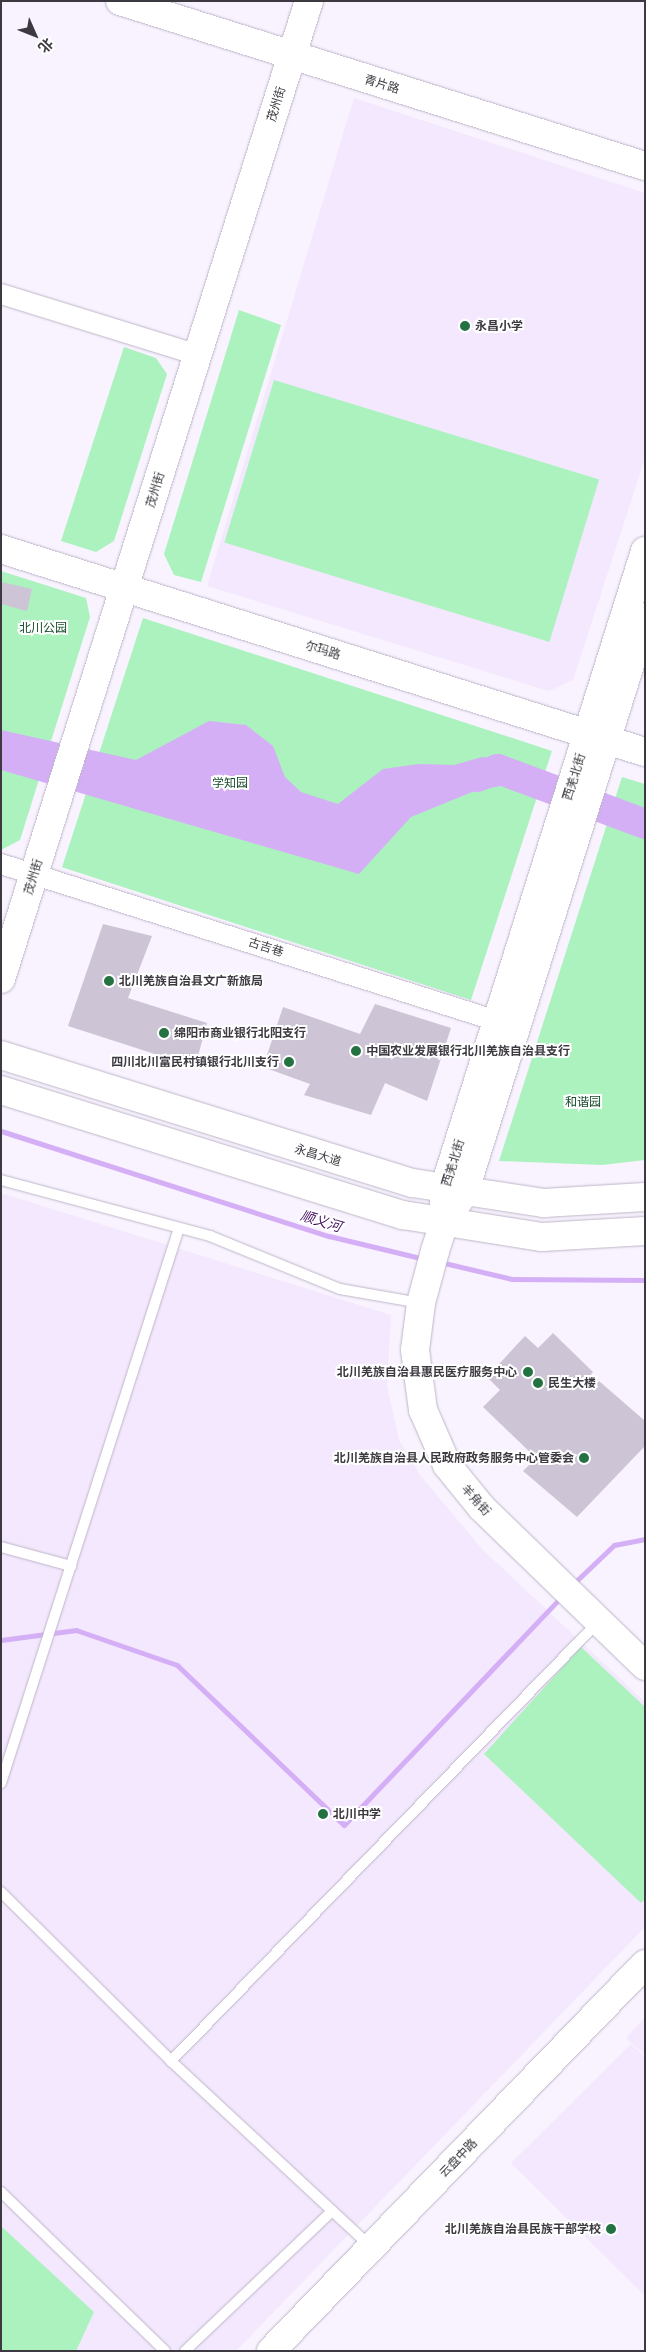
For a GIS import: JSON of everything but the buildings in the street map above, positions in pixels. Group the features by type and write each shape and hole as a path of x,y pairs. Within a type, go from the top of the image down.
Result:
{"main road":[{"name":"青片路","path":"120,1 645,166"},
{"name":"茂州街","path":"1,979 309,1"},
{"name":"尔玛路","path":"1,549 645,752"},
{"name":"西羌北街","path":"444,1223 597,736 645,551"},
{"name":"西羌北街","path":"597,736 645,617"},
{"name":"西羌北街","path":"454,1191 497,1021 573,814"},
{"name":"永昌大道","path":"1,1055 342,1163 454,1191 544,1203 645,1197"},
{"path":"1,1090 329,1194 444,1223 542,1237 645,1231"},
{"name":"羊角街","path":"444,1223 422,1296 417,1382 433,1439 465,1489 645,1666"},
{"name":"云盘中路","path":"271,2351 645,1964"},
{"name":"云盘中路","path":"296,2351 645,1990"}],"street":[{"path":"1,294 198,355"},
{"name":"古吉巷","path":"1,864 497,1021"}],"lane":[{"path":"1,1180 178,1231 210,1236 340,1288 422,1296"},
{"path":"1,1783 178,1231"},
{"path":"1,1547 71,1566"},
{"path":"171,2061 599,1622"},
{"path":"1,1892 171,2061 372,2248"},
{"path":"1,2192 165,2351"},
{"path":"185,2351 332,2211"}],"shaded area":[{"name":"永昌小学","path":"354,98 645,193 645,458 573,680 549,691 207,586"},
{"path":"209,721 246,725 273,746 285,777 301,792 338,804 383,769 419,764 454,765 482,757 515,763 513,784 477,790 411,817 359,874 1,770 1,730 136,760"},
{"name":"北川中学","path":"1,1193 391,1315 387,1386 399,1440 420,1475 482,1549 645,1702 645,1927 236,2351 1,2351"},
{"path":"645,2017 645,2055 626,2038"},
{"name":"北川羌族自治县民族干部学校","path":"631,2044 645,2057 645,2296 511,2163"}],"green space":[{"path":"239,310 281,325 201,582 174,575 164,554"},
{"path":"124,347 156,358 167,374 114,541 96,552 61,541"},
{"path":"274,380 599,479 549,642 224,543"},
{"name":"北川公园","path":"1,571 86,598 90,617 20,840 1,850"},
{"name":"学知园","path":"143,618 552,751 471,1000 62,867"},
{"name":"和谐园","path":"622,777 645,784 645,1160 602,1165 499,1161"},
{"path":"581,1647 645,1707 645,1899 641,1903 484,1754"},
{"path":"1,2226 94,2312 76,2351 1,2351"}],"waterway":[{"path":"477,777 498,769 645,824"},
{"name":"顺义河","path":"1,1131 329,1236 424,1259"},
{"name":"顺义河","path":"440,1262 512,1279 645,1280"},
{"path":"572,1585 614,1545 645,1539"},
{"path":"1,1640 76,1630 177,1665 344,1825 561,1597"}],"place":[{"name":"永昌小学","path":"465,326"},
{"name":"北川羌族自治县文广新旅局","path":"109,981"},
{"name":"绵阳市商业银行北阳支行","path":"164,1033"},
{"name":"中国农业发展银行北川羌族自治县支行","path":"356,1051"},
{"name":"四川北川富民村镇银行北川支行","path":"289,1062"},
{"name":"北川羌族自治县惠民医疗服务中心","path":"528,1372"},
{"name":"民生大楼","path":"538,1383"},
{"name":"北川羌族自治县人民政府政务服务中心管委会","path":"584,1458"},
{"name":"北川中学","path":"323,1814"},
{"name":"北川羌族自治县民族干部学校","path":"611,2229"}]}
